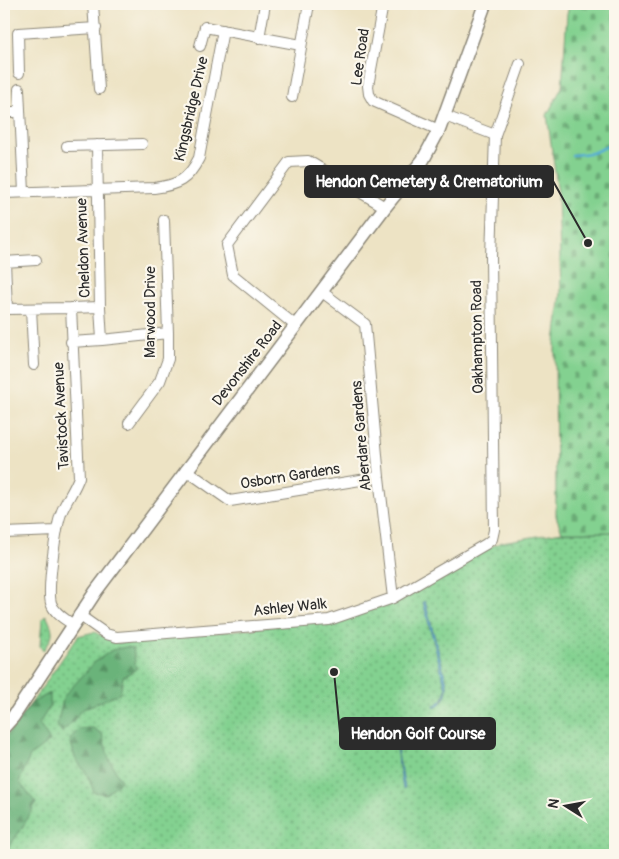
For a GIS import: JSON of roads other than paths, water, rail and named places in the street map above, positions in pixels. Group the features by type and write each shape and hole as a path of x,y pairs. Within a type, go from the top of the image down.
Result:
{"street":[{"path":"94,4 99,89"},
{"path":"260,38 265,4"},
{"path":"292,97 309,4"},
{"name":"Lee Road","path":"383,4 368,86 369,94 373,101 439,130"},
{"name":"Devonshire Road","path":"4,727 13,717 96,591 385,207 423,160 445,116 484,4"},
{"path":"200,46 205,27 301,45"},
{"path":"19,73 18,33 96,28"},
{"name":"Kingsbridge Drive","path":"4,192 168,186 181,182 192,172 199,158 223,30"},
{"name":"Oakhampton Road","path":"492,539 494,530 491,257 495,135 520,64"},
{"path":"20,89 24,192"},
{"path":"4,112 20,112"},
{"path":"445,116 495,135"},
{"path":"67,146 142,144"},
{"name":"Cheldon Avenue","path":"97,146 102,340"},
{"path":"296,326 233,275 227,245 289,162 308,161 385,207"},
{"name":"Marwood Drive","path":"129,423 160,381 168,359 164,220"},
{"path":"36,260 4,262 7,309 100,307"},
{"name":"Aberdare Gardens","path":"322,292 365,324 379,477 393,598"},
{"name":"Tavistock Avenue","path":"70,308 79,477 76,488 62,512 56,531 50,594 51,602 61,616 76,620"},
{"path":"31,309 34,366"},
{"path":"71,342 168,333"},
{"name":"Osborn Gardens","path":"186,470 230,501 379,477"},
{"path":"4,533 56,531"},
{"name":"Ashley Walk","path":"76,620 117,637 329,620 393,598 492,539"}],"water":[{"path":"425,601 447,683 445,697 435,708 434,706 443,699 446,689 423,602"},
{"path":"395,729 405,788 403,789 394,737"}],"waterway":[{"path":"572,155 592,153 615,143"}],"place":[{"name":"Hendon Cemetery & Crematorium","path":"588,243"},
{"name":"Hendon Golf Course","path":"334,672"}]}
